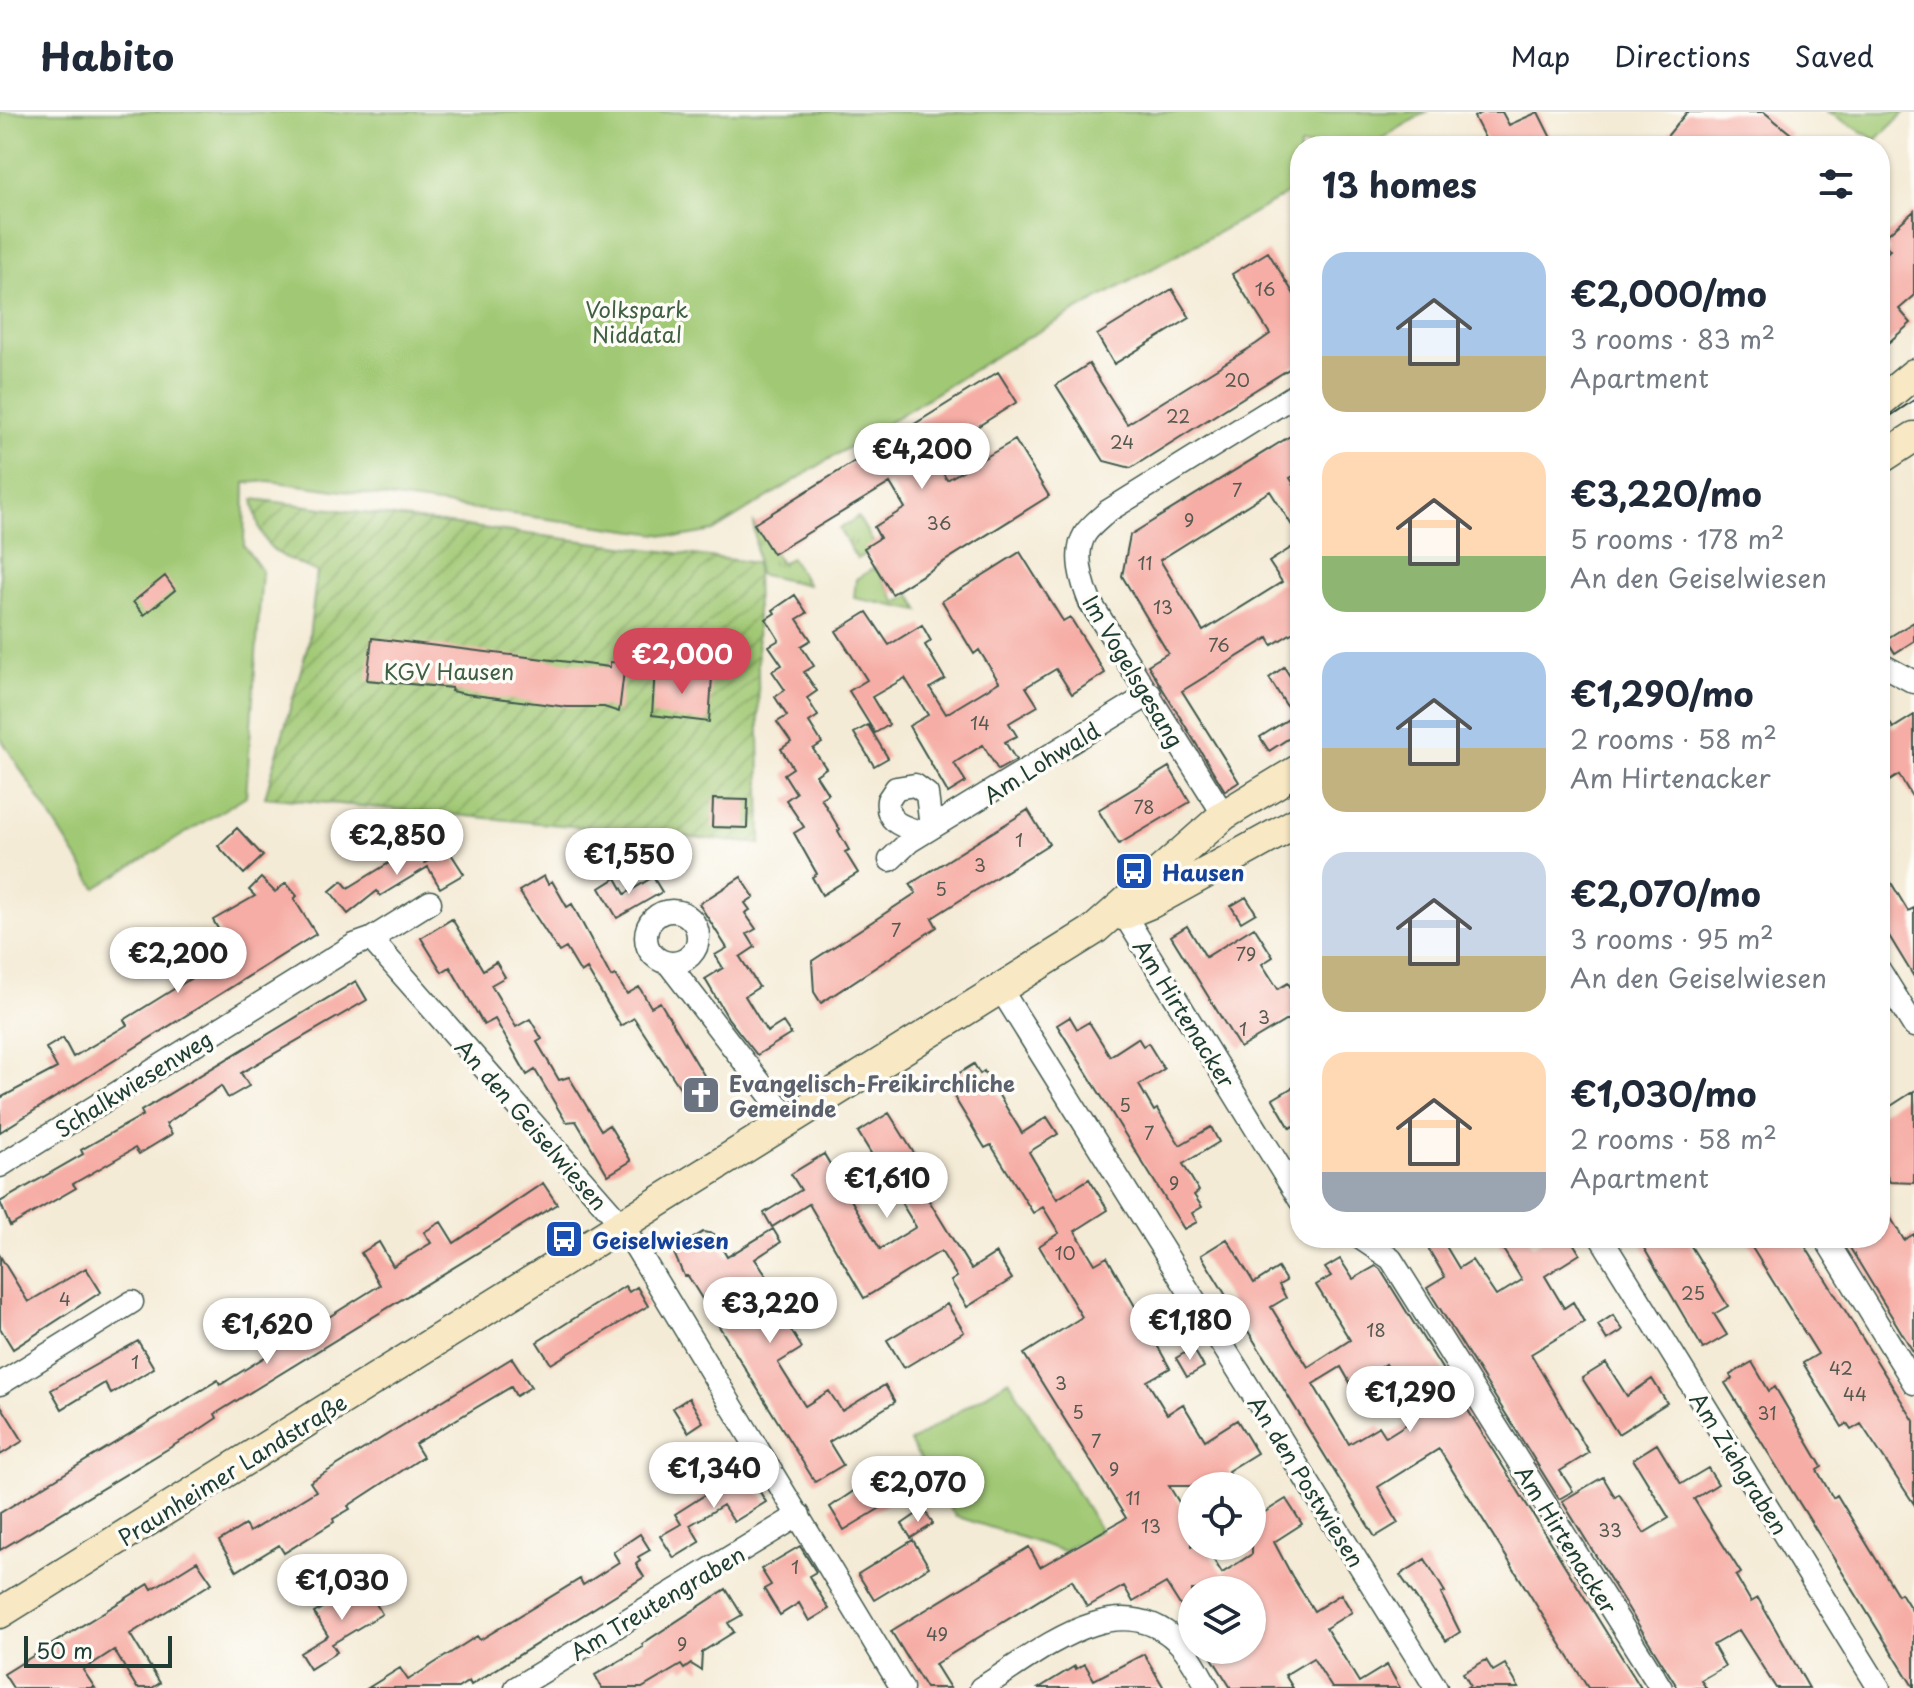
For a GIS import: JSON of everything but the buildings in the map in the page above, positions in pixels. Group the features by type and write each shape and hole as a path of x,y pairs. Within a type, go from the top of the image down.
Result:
{"main road":[{"path":"1890,394 1914,374"},
{"path":"1890,453 1914,437"},
{"name":"Praunheimer Landstraße","path":"1116,915 1224,815 1290,775"},
{"path":"1224,815 1256,839 1273,838"},
{"name":"Praunheimer Landstraße","path":"0,1613 1116,915 1290,827"}],"street":[{"name":"Im Vogelsgesang","path":"1224,815 1084,588 1079,571 1085,534 1108,511 1290,398"},
{"path":"1890,669 1914,682"},
{"name":"Am Lohwald","path":"890,860 927,830 1150,694"},
{"name":"Schalkwiesenweg","path":"0,1166 354,945 371,939 430,902"},
{"name":"Am Hirtenacker","path":"1116,915 1290,1185"},
{"name":"An den Geiselwiesen","path":"371,939 623,1226 902,1688"},
{"path":"668,963 789,1120"},
{"path":"1890,987 1914,1026"},
{"name":"An den Postwiesen","path":"1000,988 1436,1688"},
{"name":"Am Hirtenacker","path":"1375,1248 1391,1259 1661,1688"},
{"name":"Am Ziehgraben","path":"1607,1248 1879,1688"},
{"path":"1831,1248 1914,1383"},
{"path":"0,1384 132,1302"},
{"name":"Am Treutengraben","path":"516,1688 799,1515"},
{"path":"981,1688 1072,1632 1090,1623 1115,1619 1134,1620 1164,1631 1184,1649 1208,1688"}],"green space":[{"name":"Volkspark Niddatal","path":"0,112 1426,112 1386,136 1290,136 1290,193 1007,349 713,531 680,537 269,481 245,483 244,546 262,571 246,796 96,888 0,737"},
{"path":"1828,112 1905,112 1880,136 1869,136"},
{"name":"KGV Hausen","path":"253,499 756,563 761,844 265,797 308,645 317,572 271,548 260,530"},
{"path":"858,517 876,547 857,559 839,529"},
{"path":"754,524 781,563 791,558 808,585 758,574"},
{"path":"876,567 897,603 911,595 920,611 854,598 856,579"},
{"path":"1009,1380 1100,1530 1063,1551 955,1516 910,1442"}],"tram line":[{"path":"1890,416 1914,400"}],"place":[{"name":"Hausen","path":"1134,871"},
{"name":"Evangelisch-Freikirchliche Gemeinde","path":"701,1095"},
{"name":"Geiselwiesen","path":"564,1239"}]}
